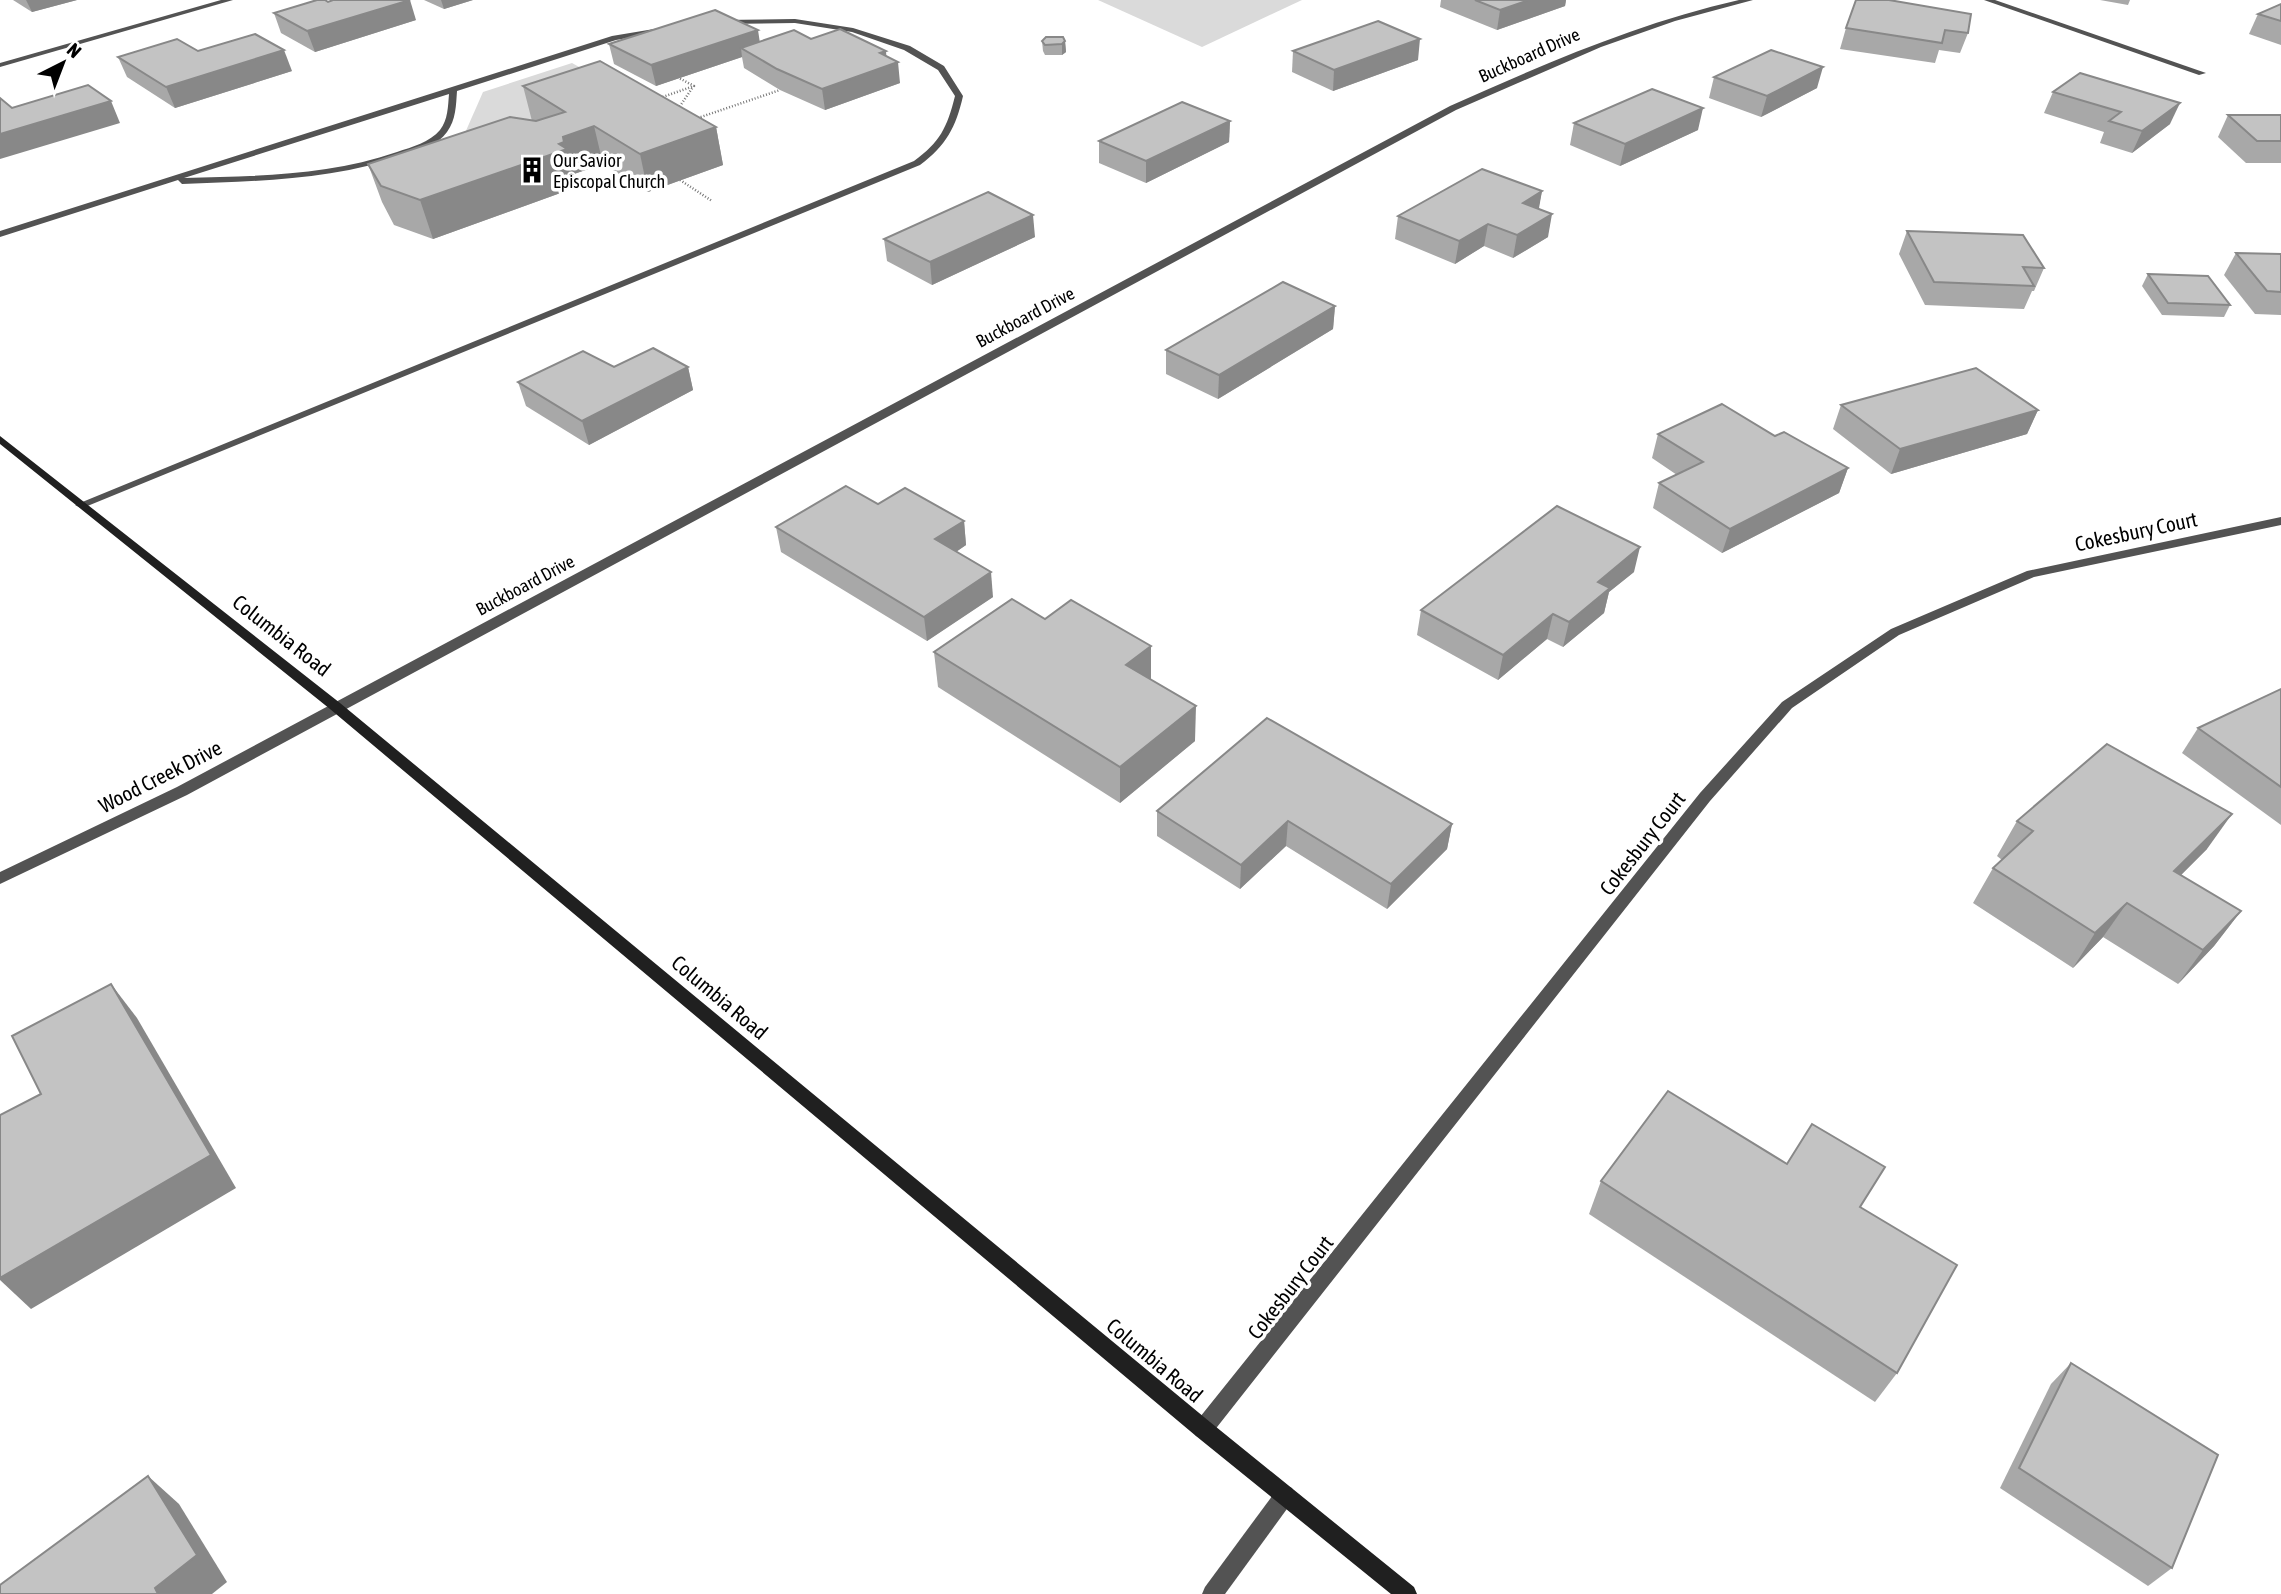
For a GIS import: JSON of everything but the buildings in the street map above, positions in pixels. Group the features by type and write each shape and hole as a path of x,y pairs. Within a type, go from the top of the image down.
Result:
{"main road":[{"name":"Columbia Road","path":"0,439 335,706 1203,1429 1407,1594"}],"street":[{"path":"0,65 229,0"},
{"name":"Buckboard Drive","path":"335,706 1453,108 1562,58 1632,33 1749,0"},
{"path":"1988,0 2202,73"},
{"path":"81,505 917,163 939,147 951,129 959,96 941,68 907,48 853,30 795,21 711,23"},
{"path":"0,234 615,38 670,28"},
{"path":"163,182 312,174 376,162 422,146 440,134 451,118 453,89"},
{"name":"Cokesbury Court","path":"1203,1429 1705,797 1787,705 1895,632 2031,574 2281,521"},
{"name":"Wood Creek Drive","path":"0,878 182,791 335,706"},
{"path":"1212,1594 1284,1495"}],"path":[{"path":"679,78 694,86"},
{"path":"654,100 694,86"},
{"path":"671,119 694,86"},
{"path":"690,121 780,90"}],"shaded area":[{"path":"1098,0 1302,0 1202,47"},
{"path":"572,63 621,90 531,121 465,133 483,92"}],"place":[{"name":"Our Savior Episcopal Church","path":"532,170"}]}
